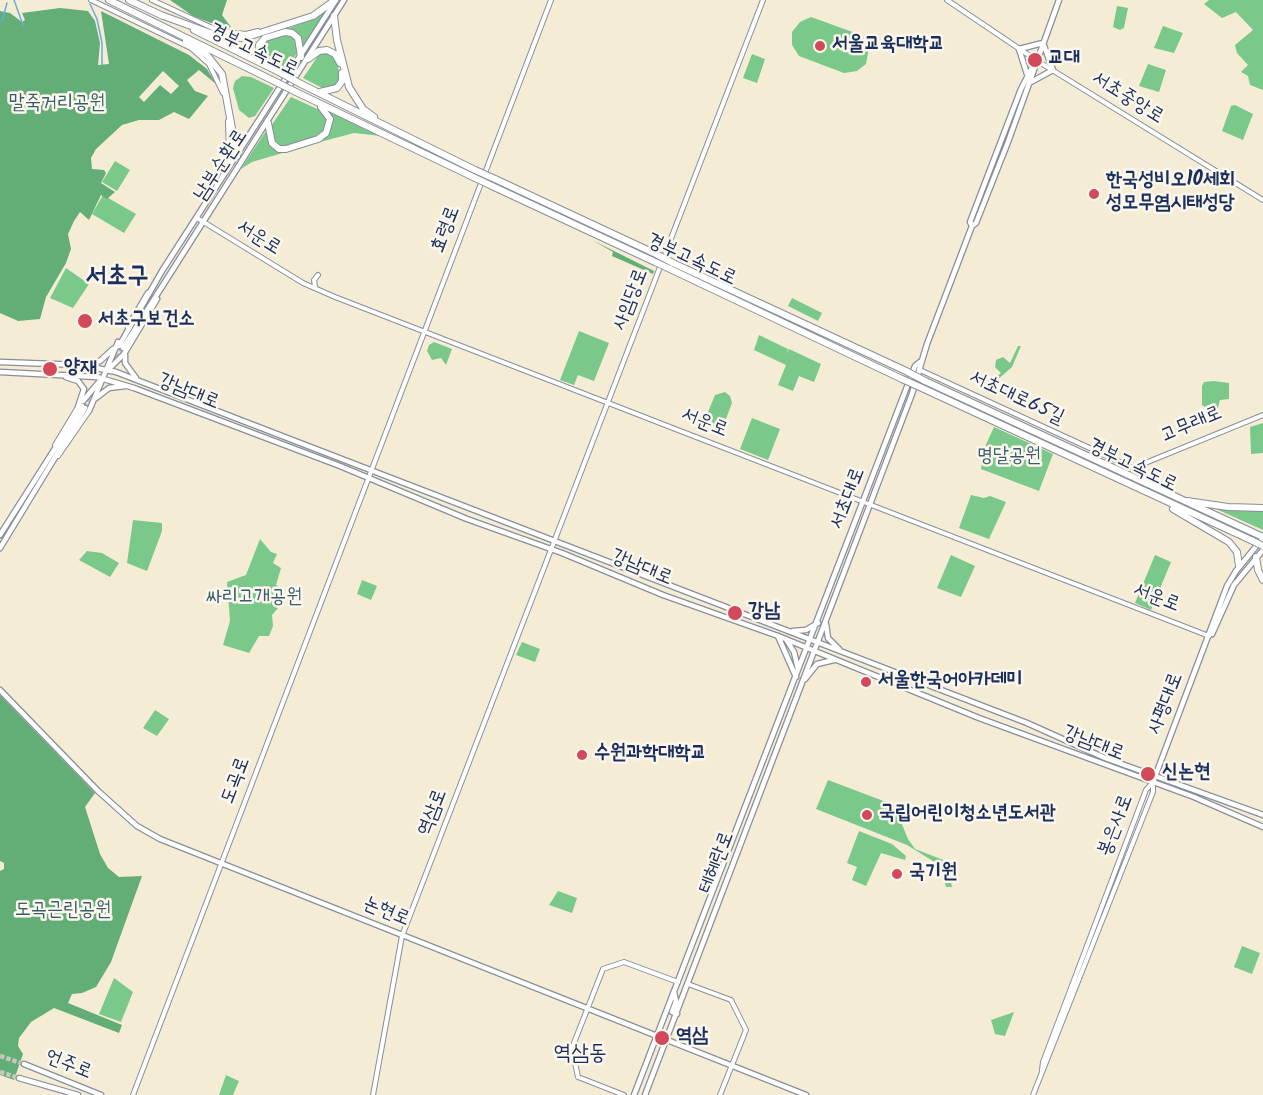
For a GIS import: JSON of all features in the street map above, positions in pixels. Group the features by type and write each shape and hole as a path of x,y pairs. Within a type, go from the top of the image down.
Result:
{"highway":[{"name":"경부고속도로","path":"109,0 300,94 474,173 495,179 654,258"},
{"name":"경부고속도로","path":"129,0 319,92 474,173 492,186 906,371 1169,496 1262,536"},
{"path":"161,15 221,37 239,39 256,36 313,16 335,0"},
{"path":"334,16 337,40 349,87 363,109 391,130"},
{"path":"158,23 205,53 220,70 227,93 237,156"},
{"path":"276,70 262,58 258,50 261,42 267,37 286,32 293,33 300,41 301,57"},
{"path":"308,59 326,50 339,60 342,78 340,86 332,91 319,92"},
{"path":"268,123 271,141 279,149 286,149 322,137 329,127 328,114 300,94"},
{"name":"경부고속도로","path":"672,266 902,379 1253,541 1263,548"},
{"path":"1142,491 1230,542 1237,552 1239,566"},
{"path":"1169,496 1204,504 1263,508"},
{"path":"1256,557 1258,570 1263,580"}],"main road":[{"path":"91,0 172,37 209,64 222,91 228,116 229,156 224,178"},
{"path":"152,0 202,24 230,33 246,34 313,16"},
{"name":"남부순환로","path":"121,348 158,278 224,178 335,0"},
{"name":"남부순환로","path":"121,348 268,123 344,0"},
{"name":"효령로","path":"372,471 551,0"},
{"name":"사임당로","path":"554,543 763,0"},
{"name":"서초중앙로","path":"947,0 1036,60 1263,200"},
{"name":"서초대로","path":"817,642 920,370 920,362 1031,82 1036,60 1059,0"},
{"path":"1027,74 1019,49 1043,43 1053,70 1031,82"},
{"name":"서초대로","path":"972,226 970,222 1027,74 1036,60"},
{"name":"서운로","path":"196,218 318,290 1210,636"},
{"path":"318,274 313,281 318,290"},
{"path":"121,348 123,352 117,348 158,278"},
{"path":"0,548 50,461 121,348 125,332"},
{"path":"81,365 100,361 121,348"},
{"path":"108,370 121,348"},
{"path":"121,348 125,363 138,380"},
{"name":"강남대로","path":"0,362 81,365 108,370 138,380 554,543 1027,723 1099,755 1263,815"},
{"name":"서초대로","path":"808,648 915,366 920,362"},
{"name":"서초대로65길","path":"920,370 1132,468"},
{"name":"강남대로","path":"0,372 103,378 134,388 646,588 786,639 979,718 1153,782 1263,827"},
{"path":"55,374 75,380 83,387 83,408"},
{"path":"83,408 103,378"},
{"path":"83,408 106,389 117,386 134,388"},
{"name":"고무래로","path":"1132,468 1263,415"},
{"path":"0,534 50,461"},
{"name":"도곡로","path":"133,1095 372,471"},
{"name":"사평대로","path":"1153,782 1227,586 1262,536"},
{"name":"역삼로","path":"373,1095 402,936 554,543"},
{"name":"사평대로","path":"1210,636 1216,629 1234,585 1263,548"},
{"path":"826,618 826,635 842,651"},
{"path":"789,631 806,630 818,623"},
{"path":"778,636 797,675"},
{"path":"786,639 796,657 797,675"},
{"name":"테헤란로","path":"645,1095 817,642"},
{"name":"테헤란로","path":"634,1095 808,648"},
{"path":"803,660 808,660 804,675"},
{"path":"801,685 815,666 825,661 837,661"},
{"name":"논현로","path":"0,690 98,791 137,826 221,865 806,1095"},
{"name":"봉은사로","path":"1033,1095 1043,1062 1145,793 1153,782"},
{"path":"624,1095 578,1077 572,1048 603,969 624,963 678,982"},
{"path":"688,984 731,1000 746,1030 720,1095"},
{"path":"674,992 675,1001 672,1012 676,1014"},
{"path":"645,1065 650,1062 652,1065 648,1087"},
{"name":"언주로","path":"24,1064 101,1095"},
{"name":"언주로","path":"19,1078 78,1095"}],"green space":[{"path":"170,0 227,0 222,15 231,27 227,29 193,16"},
{"path":"1209,0 1263,0 1263,90 1250,85 1248,76 1241,72 1248,65 1237,53 1235,45 1253,30 1236,12 1222,18 1204,4"},
{"path":"1117,6 1128,8 1124,28 1120,30 1113,27"},
{"name":"말죽거리공원","path":"60,8 88,11 95,21 100,43 98,65 109,64 101,11 189,55 207,69 216,84 199,70 187,80 195,91 208,96 189,119 174,112 159,120 139,120 122,125 96,149 91,158 92,169 104,170 106,173 101,183 115,192 107,199 101,195 89,220 80,212 74,221 68,234 71,249 66,263 46,297 40,319 18,321 0,313 0,11 10,13 22,22 25,20 22,13","holes":["163,71 179,86 171,94 160,85 144,102 139,97"]},
{"path":"329,8 304,47 301,38 284,30 314,19"},
{"path":"811,17 858,34 869,48 866,64 857,71 844,73 799,56 792,45 792,32 800,22"},
{"path":"1163,26 1183,33 1174,53 1154,48"},
{"path":"288,34 295,37 299,50 286,70 266,60 260,48 266,41"},
{"path":"323,52 333,54 337,60 340,78 339,84 326,90 303,78"},
{"path":"752,54 765,59 757,83 743,78"},
{"path":"1148,64 1166,70 1159,92 1139,86"},
{"path":"242,76 251,77 274,88 255,116 249,118 239,110 233,88 235,81"},
{"path":"291,97 324,112 328,120 322,135 283,148 273,142 271,126"},
{"path":"1235,105 1253,114 1243,140 1222,131 1231,106"},
{"path":"329,110 381,136 354,133 320,142 331,128"},
{"path":"266,131 271,146 286,152 252,162 241,169"},
{"path":"115,161 130,170 117,191 102,182"},
{"path":"103,195 136,214 124,233 92,214"},
{"path":"592,240 654,271 653,274 612,256 613,252"},
{"path":"66,268 89,284 73,308 50,298"},
{"path":"792,298 822,313 818,321 788,306"},
{"path":"579,331 609,343 594,381 578,375 574,385 560,380"},
{"path":"759,335 788,349 786,354 789,349 821,364 814,382 799,376 793,391 778,385 786,365 754,350"},
{"path":"434,342 452,349 446,365 441,358 432,360 427,351 429,345"},
{"path":"1018,346 1021,346 1012,367 987,389 986,386 1001,373 995,367 996,360 1003,357 1010,363"},
{"path":"1204,382 1229,383 1229,399 1220,400 1218,408 1206,408 1202,405 1202,386"},
{"path":"725,392 730,396 732,403 724,424 713,428 707,424 706,417 715,395"},
{"path":"752,418 780,429 768,460 740,449"},
{"path":"1263,423 1263,453 1251,454 1250,427"},
{"name":"명달공원","path":"994,427 1053,454 1039,491 981,469 984,449"},
{"path":"971,495 984,498 990,496 1006,502 989,539 959,528"},
{"path":"1209,506 1263,509 1263,530 1225,513"},
{"path":"133,520 162,523 162,531 147,571 127,563"},
{"name":"싸리고개공원","path":"260,539 271,552 277,554 273,563 281,568 276,585 283,589 279,607 272,615 273,626 269,636 259,636 249,653 223,645 230,621 227,582 246,575"},
{"path":"87,551 102,553 119,563 110,577 79,560"},
{"path":"951,555 975,566 961,597 937,588"},
{"path":"1155,555 1171,562 1151,610 1135,603"},
{"path":"362,580 377,586 371,600 357,594"},
{"path":"522,642 540,649 535,662 516,655"},
{"name":"도곡근린공원","path":"0,695 95,793 85,807 100,854 108,868 119,877 142,876 111,962 96,987 82,993 72,994 68,1003 122,1025 119,1033 54,1008 31,1022 19,1038 18,1046 23,1054 14,1080 0,1075 0,871 4,869 4,863 0,861"},
{"path":"155,710 169,719 157,736 143,728"},
{"path":"828,780 894,805 908,839 915,849 946,861 952,887 946,887 941,866 907,845 816,809"},
{"path":"859,831 892,844 906,856 905,860 881,853 866,886 852,880 857,867 847,863"},
{"path":"558,891 577,898 572,913 549,905"},
{"path":"1242,946 1260,953 1252,974 1234,967"},
{"path":"114,978 133,992 121,1022 99,1014"},
{"path":"1014,1012 1005,1036 995,1034 991,1020"},
{"path":"226,1075 239,1081 233,1095 219,1095"}],"waterway":[{"path":"14,0 23,25"},
{"path":"2,21 7,3"},
{"path":"90,4 97,19 102,43 102,65"}],"tunnel":[{"path":"113,363 123,348"},
{"path":"85,408 96,390"},
{"path":"0,1056 24,1064"},
{"path":"0,1072 19,1078"}],"place":[{"name":"서울교육대학교","path":"820,46"},
{"name":"교대","path":"1035,60"},
{"name":"한국성비오10세회 성모무염시태성당","path":"1094,194"},
{"name":"서초구보건소","path":"85,321"},
{"name":"양재","path":"50,369"},
{"name":"강남","path":"735,613"},
{"name":"서울한국어아카데미","path":"866,682"},
{"name":"수원과학대학교","path":"582,755"},
{"name":"신논현","path":"1148,774"},
{"name":"국립어린이청소년도서관","path":"867,815"},
{"name":"국기원","path":"897,874"},
{"name":"역삼","path":"662,1038"}],"district":[{"name":"서초구","path":"117,279"},
{"name":"역삼동","path":"580,1055"}]}
